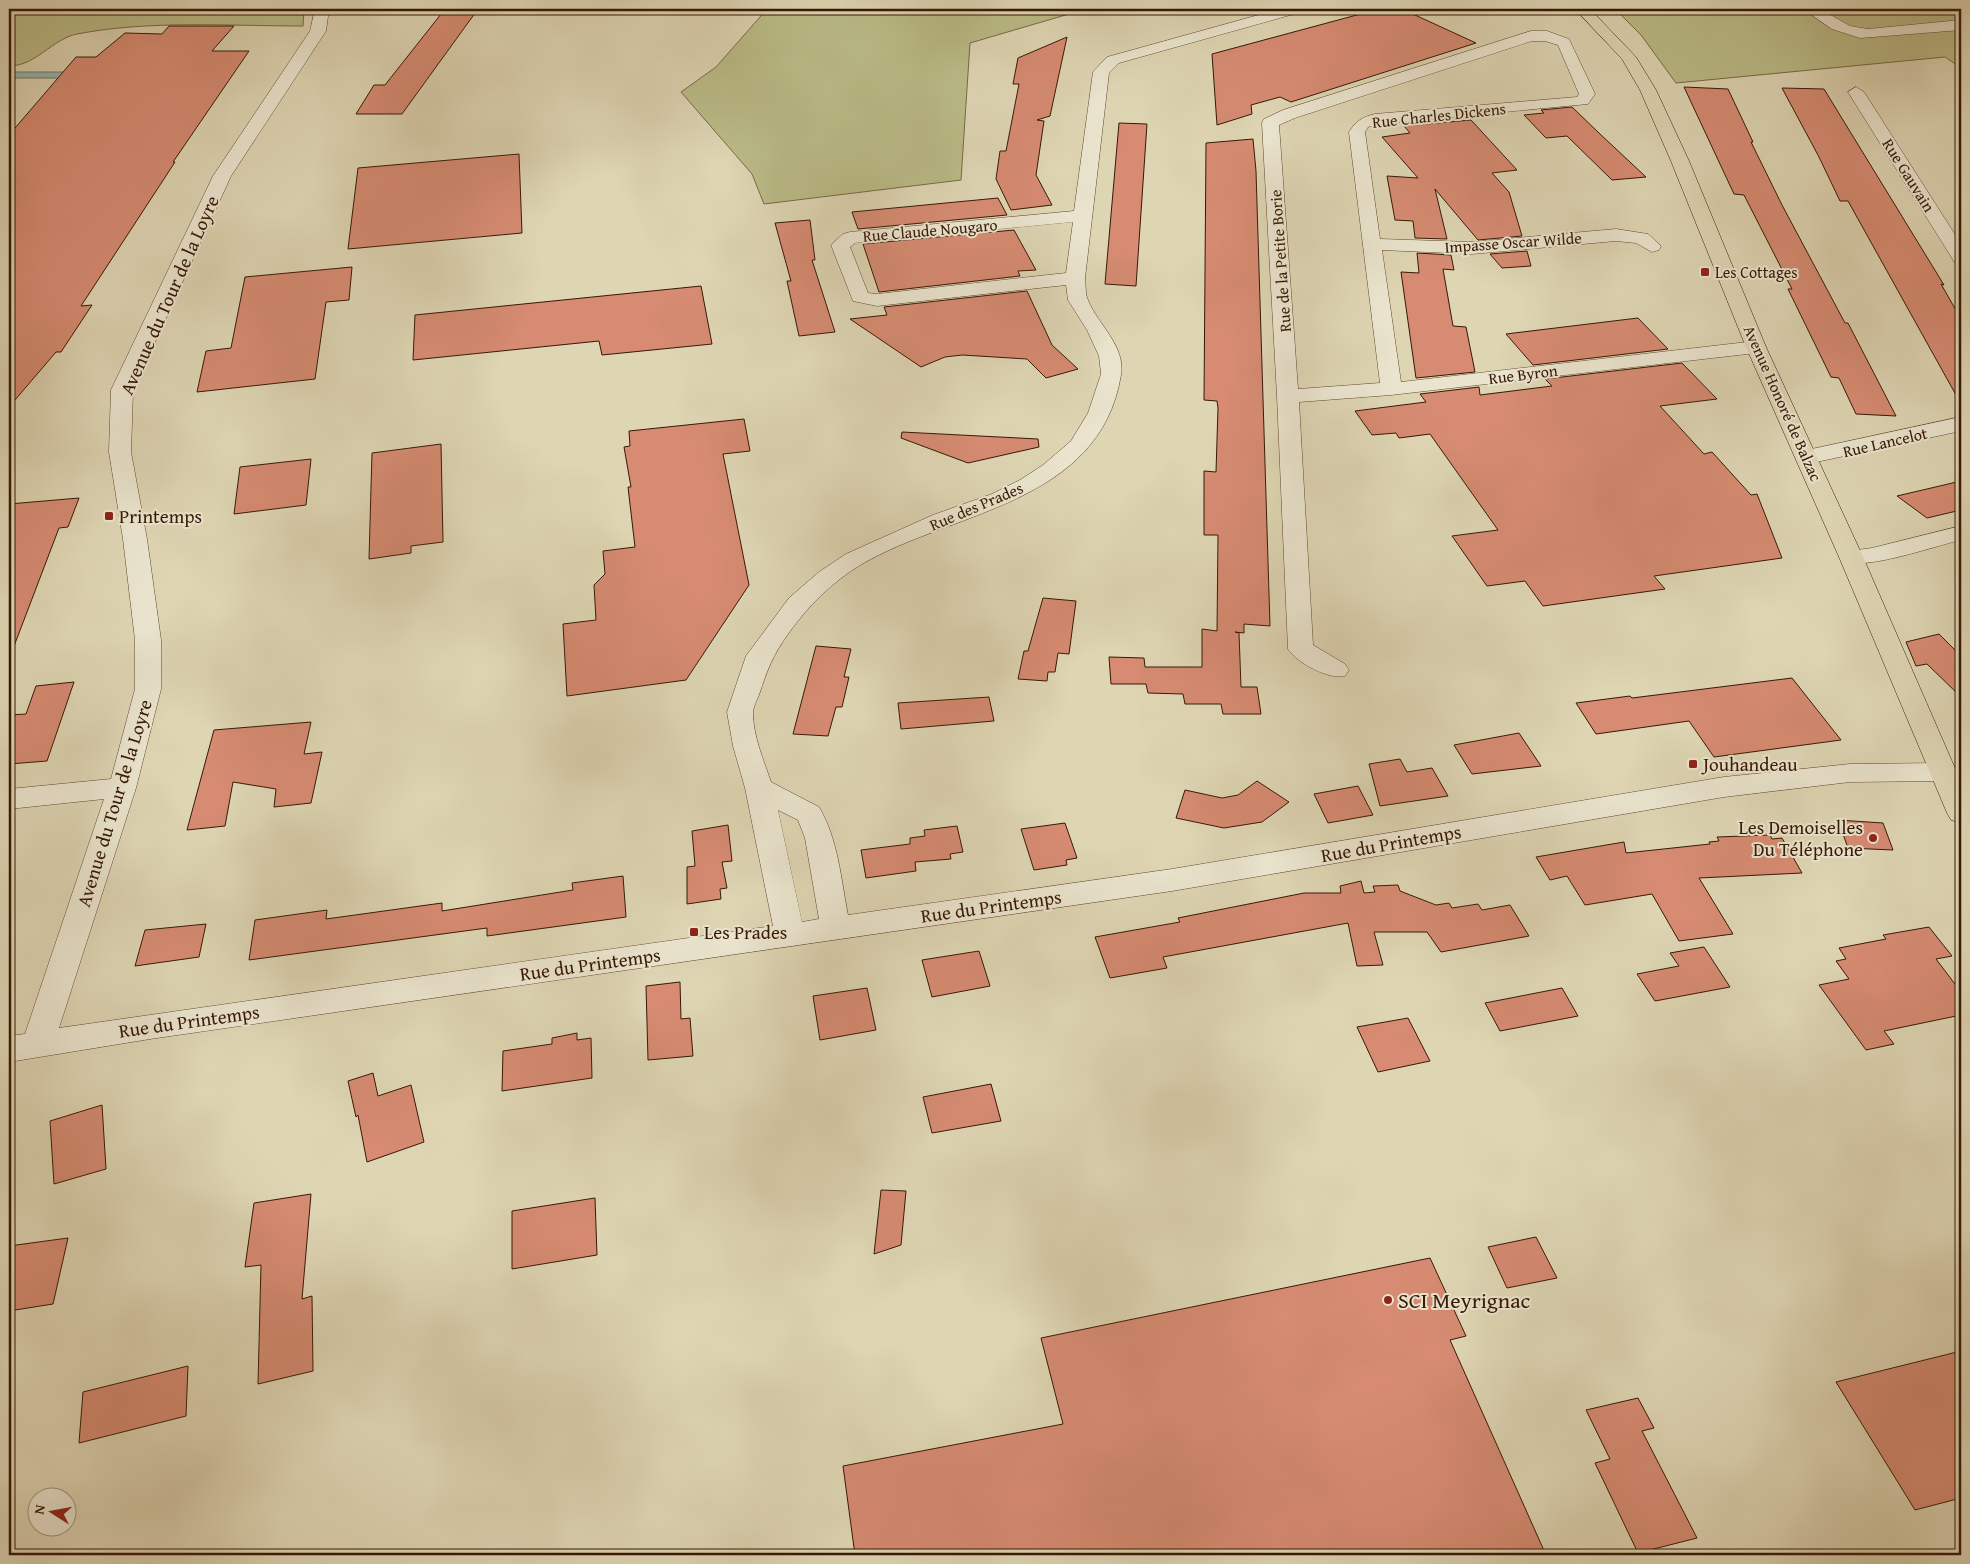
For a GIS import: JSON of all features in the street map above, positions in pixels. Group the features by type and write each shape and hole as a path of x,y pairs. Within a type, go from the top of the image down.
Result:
{"main road":[{"name":"Avenue Honoré de Balzac","path":"1582,9 1597,22 1638,72 1680,161 1756,348 1852,557 1961,813"}],"street":[{"name":"Avenue du Tour de la Loyre","path":"24,1046 122,788 148,689 148,640 135,539 120,452 122,390 222,176 318,31 322,9"},
{"path":"1249,14 1296,9"},
{"path":"1810,9 1841,29 1855,34 1961,25"},
{"name":"Rue des Prades","path":"790,936 759,788 746,746 740,712 759,656 798,603 823,581 854,559 941,520 1007,495 1050,470 1079,445 1099,412 1111,374 1109,356 1097,330 1078,300 1075,278 1101,72 1113,60 1249,14"},
{"path":"1943,27 1961,37"},
{"name":"Rue de la Petite Borie","path":"1336,670 1301,649 1288,396 1270,123 1289,114 1531,36 1548,36"},
{"name":"Rue Charles Dickens","path":"1391,389 1357,132 1362,124 1375,119 1582,101 1587,94 1564,42 1548,36"},
{"name":"Rue Gauvain","path":"1856,92 1958,248"},
{"name":"Rue Claude Nougaro","path":"1075,278 877,300 860,296 840,245 850,238 1083,216"},
{"name":"Impasse Oscar Wilde","path":"1371,244 1472,248 1616,234 1640,238 1652,246"},
{"name":"Rue Byron","path":"1288,396 1391,389 1756,348"},
{"name":"Rue Lancelot","path":"1808,458 1961,424"},
{"path":"1852,557 1872,555 1961,533"},
{"name":"Rue du Printemps","path":"24,1046 1172,880 1724,787 1850,773 1943,772"},
{"path":"9,798 122,788"},
{"path":"759,788 809,814 819,838 836,929"}],"green space":[{"path":"9,9 304,9 303,26 161,25 77,34 60,41 28,62 9,66"},
{"path":"767,9 1086,9 970,43 961,180 764,204 752,174 681,92 716,67"},
{"path":"1615,9 1961,9 1961,68 1945,57 1676,83 1641,35"}],"water":[{"path":"9,72 197,72 191,78 9,78"}],"building":[{"path":"445,9 478,9 402,114 356,114 374,85 385,85"},
{"path":"1379,9 1402,9 1476,43 1291,102 1280,97 1251,105 1252,114 1217,125 1212,54"},
{"path":"169,26 234,26 212,51 249,51 173,162 175,162 81,306 92,305 61,352 56,352 9,407 9,135 76,57 96,57 125,33 162,34"},
{"path":"1067,37 1050,116 1037,120 1044,121 1036,175 1052,205 1011,210 996,179 1000,151 1006,151 1019,84 1013,84 1018,58"},
{"path":"1684,87 1728,89 1753,142 1751,142 1782,205 1845,323 1848,323 1896,416 1856,414 1839,378 1831,377 1788,289 1792,289 1744,195 1734,194"},
{"path":"1782,88 1824,89 1944,285 1941,284 1961,319 1961,404 1848,201 1840,201"},
{"path":"1572,107 1646,177 1612,180 1567,136 1546,138 1524,115 1544,113 1541,110"},
{"path":"1471,120 1517,170 1492,173 1509,192 1522,236 1478,240 1435,189 1447,239 1415,238 1413,221 1395,220 1387,176 1418,178 1382,137 1410,133 1404,126"},
{"path":"1119,123 1147,124 1136,286 1105,284"},
{"path":"1253,139 1256,171 1270,626 1244,624 1244,633 1235,632 1239,633 1241,687 1257,687 1261,714 1223,714 1221,704 1185,704 1183,694 1148,693 1146,684 1111,684 1109,657 1144,658 1145,667 1202,667 1202,629 1217,631 1218,535 1204,535 1204,471 1216,472 1218,408 1217,401 1204,400 1206,143"},
{"path":"519,154 522,233 348,249 358,168"},
{"path":"998,198 1007,215 858,229 852,212"},
{"path":"810,220 815,260 812,260 835,332 799,336 787,281 791,281 775,223"},
{"path":"1014,230 1036,270 1018,271 1020,276 879,292 863,244"},
{"path":"1527,251 1531,266 1502,268 1490,254"},
{"path":"1417,253 1451,255 1454,270 1443,269 1453,326 1466,327 1475,372 1416,378 1401,272 1419,273"},
{"path":"352,267 349,300 326,302 315,379 197,392 206,351 231,348 245,277"},
{"path":"701,286 712,344 602,355 599,341 413,360 415,315"},
{"path":"1027,291 1052,345 1078,369 1046,378 1027,359 962,355 945,357 921,367 850,319 887,315 884,307"},
{"path":"1638,318 1668,349 1533,365 1506,334"},
{"path":"1682,363 1717,399 1660,406 1704,454 1712,452 1751,495 1757,494 1782,558 1654,576 1665,589 1543,606 1525,581 1487,586 1452,536 1498,530 1430,434 1399,438 1396,433 1372,435 1355,411 1426,402 1420,394 1479,387 1480,395 1552,386 1545,379"},
{"path":"744,419 750,451 723,454 749,585 686,680 567,696 563,624 596,620 594,585 605,574 603,551 635,547 628,487 631,487 624,447 630,446 629,431"},
{"path":"902,432 1038,439 1039,447 968,463 901,438"},
{"path":"441,444 443,542 411,546 411,553 369,559 372,453"},
{"path":"311,459 306,505 234,514 240,467"},
{"path":"1961,481 1961,510 1927,518 1897,496"},
{"path":"79,498 68,527 59,528 11,654 9,654 9,504"},
{"path":"1043,598 1076,601 1069,654 1058,653 1055,672 1048,672 1047,681 1018,679 1024,651 1028,651"},
{"path":"1939,634 1961,656 1961,697 1927,664 1916,666 1906,642"},
{"path":"816,646 851,649 844,677 849,677 842,707 836,707 828,736 793,734"},
{"path":"1792,678 1841,740 1714,757 1689,721 1596,734 1576,703 1630,696 1632,698"},
{"path":"74,682 47,761 9,764 9,715 26,714 36,686"},
{"path":"989,697 994,721 901,729 898,703"},
{"path":"311,722 304,754 322,752 311,803 274,807 276,789 233,782 225,826 187,830 214,730"},
{"path":"1519,733 1541,766 1472,774 1454,745"},
{"path":"1400,759 1407,772 1432,768 1448,796 1380,806 1369,764"},
{"path":"1257,781 1289,802 1262,822 1224,828 1176,818 1185,790 1222,798 1238,795"},
{"path":"1358,786 1373,815 1328,823 1314,794"},
{"path":"1838,820 1883,823 1893,850 1848,848"},
{"path":"1065,823 1077,858 1066,860 1067,865 1034,870 1021,829"},
{"path":"728,825 732,861 722,862 727,888 720,889 721,899 687,904 687,867 695,866 692,831"},
{"path":"957,826 963,852 950,854 951,859 915,862 916,871 866,878 861,850 910,844 910,838 925,836 924,830"},
{"path":"1770,835 1772,839 1782,838 1802,873 1699,878 1733,934 1679,941 1652,894 1585,905 1567,876 1550,880 1536,857 1624,842 1626,853 1710,844 1709,842 1719,841 1717,837"},
{"path":"623,876 626,917 487,936 487,928 249,960 255,920 327,910 326,919 442,903 442,911 573,890 572,883"},
{"path":"1361,881 1364,893 1375,892 1373,886 1398,885 1400,891 1436,905 1449,903 1452,908 1478,904 1482,910 1510,905 1529,936 1441,952 1427,932 1374,932 1383,965 1357,966 1348,923 1163,957 1167,968 1110,978 1095,937 1180,922 1178,918 1304,893 1341,893 1340,886"},
{"path":"206,924 199,957 135,966 145,930"},
{"path":"1929,927 1952,956 1936,959 1961,992 1961,1015 1884,1031 1894,1044 1866,1050 1819,985 1849,979 1836,961 1846,959 1839,948 1886,939 1883,935"},
{"path":"1704,947 1730,987 1655,1001 1637,974 1679,966 1670,953"},
{"path":"979,951 990,986 932,997 922,960"},
{"path":"680,982 681,1019 690,1018 693,1056 648,1060 646,986"},
{"path":"867,988 876,1030 820,1040 813,996"},
{"path":"1562,988 1578,1016 1500,1031 1485,1003"},
{"path":"1408,1018 1430,1061 1378,1072 1357,1027"},
{"path":"577,1033 577,1040 591,1038 592,1078 502,1091 503,1051 552,1044 552,1038"},
{"path":"373,1073 378,1096 411,1085 424,1142 367,1162 358,1115 356,1117 348,1081"},
{"path":"991,1084 1001,1121 932,1133 923,1097"},
{"path":"102,1105 106,1169 54,1184 50,1121"},
{"path":"881,1190 906,1191 901,1245 874,1254"},
{"path":"311,1194 302,1299 312,1296 313,1371 258,1384 261,1265 245,1267 254,1203"},
{"path":"595,1198 597,1255 512,1269 512,1211"},
{"path":"1536,1237 1557,1278 1507,1288 1488,1247"},
{"path":"68,1238 53,1304 9,1311 9,1246"},
{"path":"1430,1258 1466,1336 1450,1340 1546,1555 855,1555 843,1466 1063,1424 1041,1338"},
{"path":"1961,1351 1961,1498 1915,1510 1836,1382"},
{"path":"188,1366 186,1416 79,1443 83,1392"},
{"path":"1638,1398 1654,1428 1642,1431 1697,1538 1638,1553 1595,1463 1610,1459 1586,1410"}],"place":[{"name":"Les Cottages","path":"1705,272"},
{"name":"Printemps","path":"109,516"},
{"name":"Jouhandeau","path":"1693,764"},
{"name":"Les Demoiselles Du Téléphone","path":"1873,838"},
{"name":"Les Prades","path":"694,932"},
{"name":"SCI Meyrignac","path":"1388,1300"}]}
